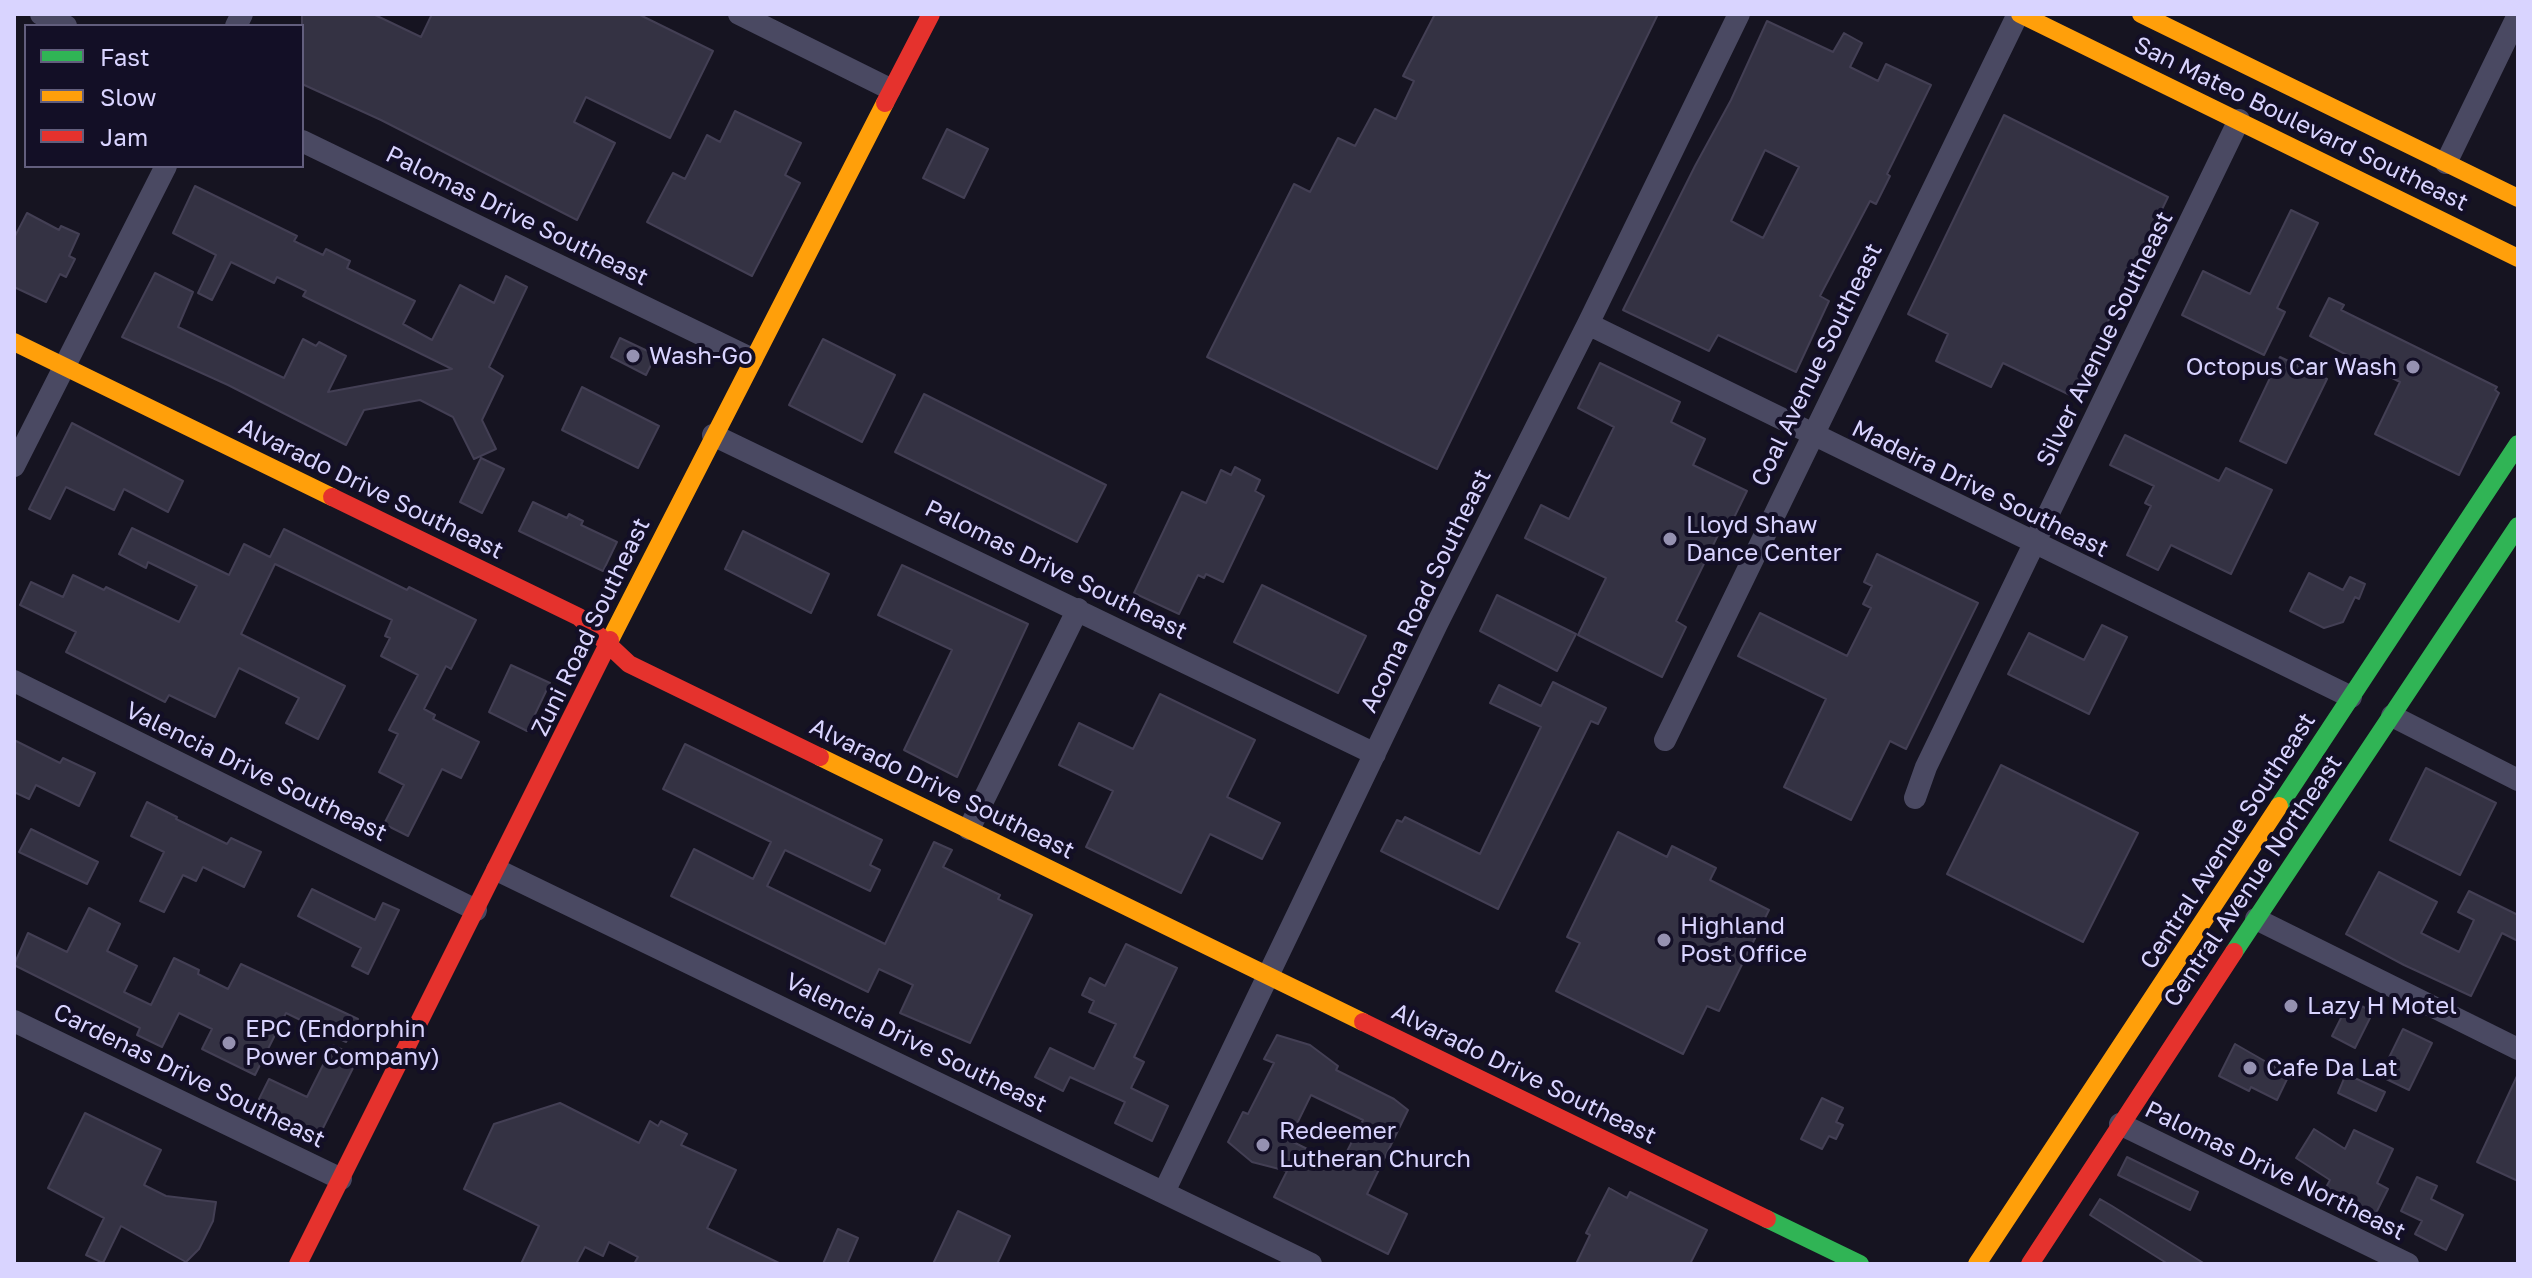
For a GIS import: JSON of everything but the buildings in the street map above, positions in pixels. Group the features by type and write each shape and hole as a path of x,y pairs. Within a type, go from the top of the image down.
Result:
{"street":[{"path":"41,14 62,24"},
{"path":"739,14 890,89"},
{"name":"Zuni Road Southeast","path":"298,1264 713,435 931,14"},
{"name":"Acoma Road Southeast","path":"1164,1192 1375,754 1739,14"},
{"name":"San Mateo Boulevard Southeast","path":"2019,14 2518,258"},
{"name":"Coal Avenue Southeast","path":"1665,740 2019,14"},
{"name":"San Mateo Boulevard Southeast","path":"2141,14 2518,198"},
{"path":"2446,163 2518,15"},
{"name":"Silver Avenue Southeast","path":"1915,798 1926,767 2239,120"},
{"name":"Palomas Drive Southeast","path":"304,142 752,359"},
{"path":"14,466 165,168"},
{"name":"Madeira Drive Southeast","path":"1588,324 2034,545 2351,697"},
{"name":"Alvarado Drive Southeast","path":"14,342 579,617 629,664 1860,1264"},
{"name":"Palomas Drive Southeast","path":"713,435 1375,754"},
{"name":"Central Avenue Southeast","path":"1977,1264 2518,444"},
{"name":"Central Avenue Northeast","path":"2030,1264 2518,526"},
{"path":"969,829 1078,609"},
{"name":"Valencia Drive Southeast","path":"14,681 476,910"},
{"path":"2392,716 2518,780"},
{"name":"Valencia Drive Southeast","path":"497,870 1311,1264"},
{"path":"2256,919 2518,1049"},
{"name":"Cardenas Drive Southeast","path":"14,1021 341,1179"},
{"name":"Palomas Drive Northeast","path":"2120,1124 2408,1264"}],"traffic: fast":[{"path":"2279,806 2518,444"},
{"path":"2234,952 2518,526"},
{"path":"1767,1219 1860,1264"}],"traffic: slow":[{"path":"2020,14 2518,258"},
{"path":"2141,14 2518,198"},
{"path":"610,640 885,103"},
{"path":"14,342 332,497"},
{"path":"820,757 1363,1022"},
{"path":"1977,1264 2279,806"}],"traffic: jam":[{"path":"885,103 931,14"},
{"path":"332,497 579,617 629,664 820,757"},
{"path":"298,1264 610,640"},
{"path":"2030,1264 2234,952"},
{"path":"1363,1022 1767,1219"}],"place":[{"name":"Wash-Go","path":"633,356"},
{"name":"Octopus Car Wash","path":"2413,367"},
{"name":"Lloyd Shaw Dance Center","path":"1670,539"},
{"name":"Highland Post Office","path":"1664,940"},
{"name":"Lazy H Motel","path":"2291,1006"},
{"name":"EPC (Endorphin Power Company)","path":"229,1043"},
{"name":"Cafe Da Lat","path":"2250,1068"},
{"name":"Redeemer Lutheran Church","path":"1263,1145"}]}
